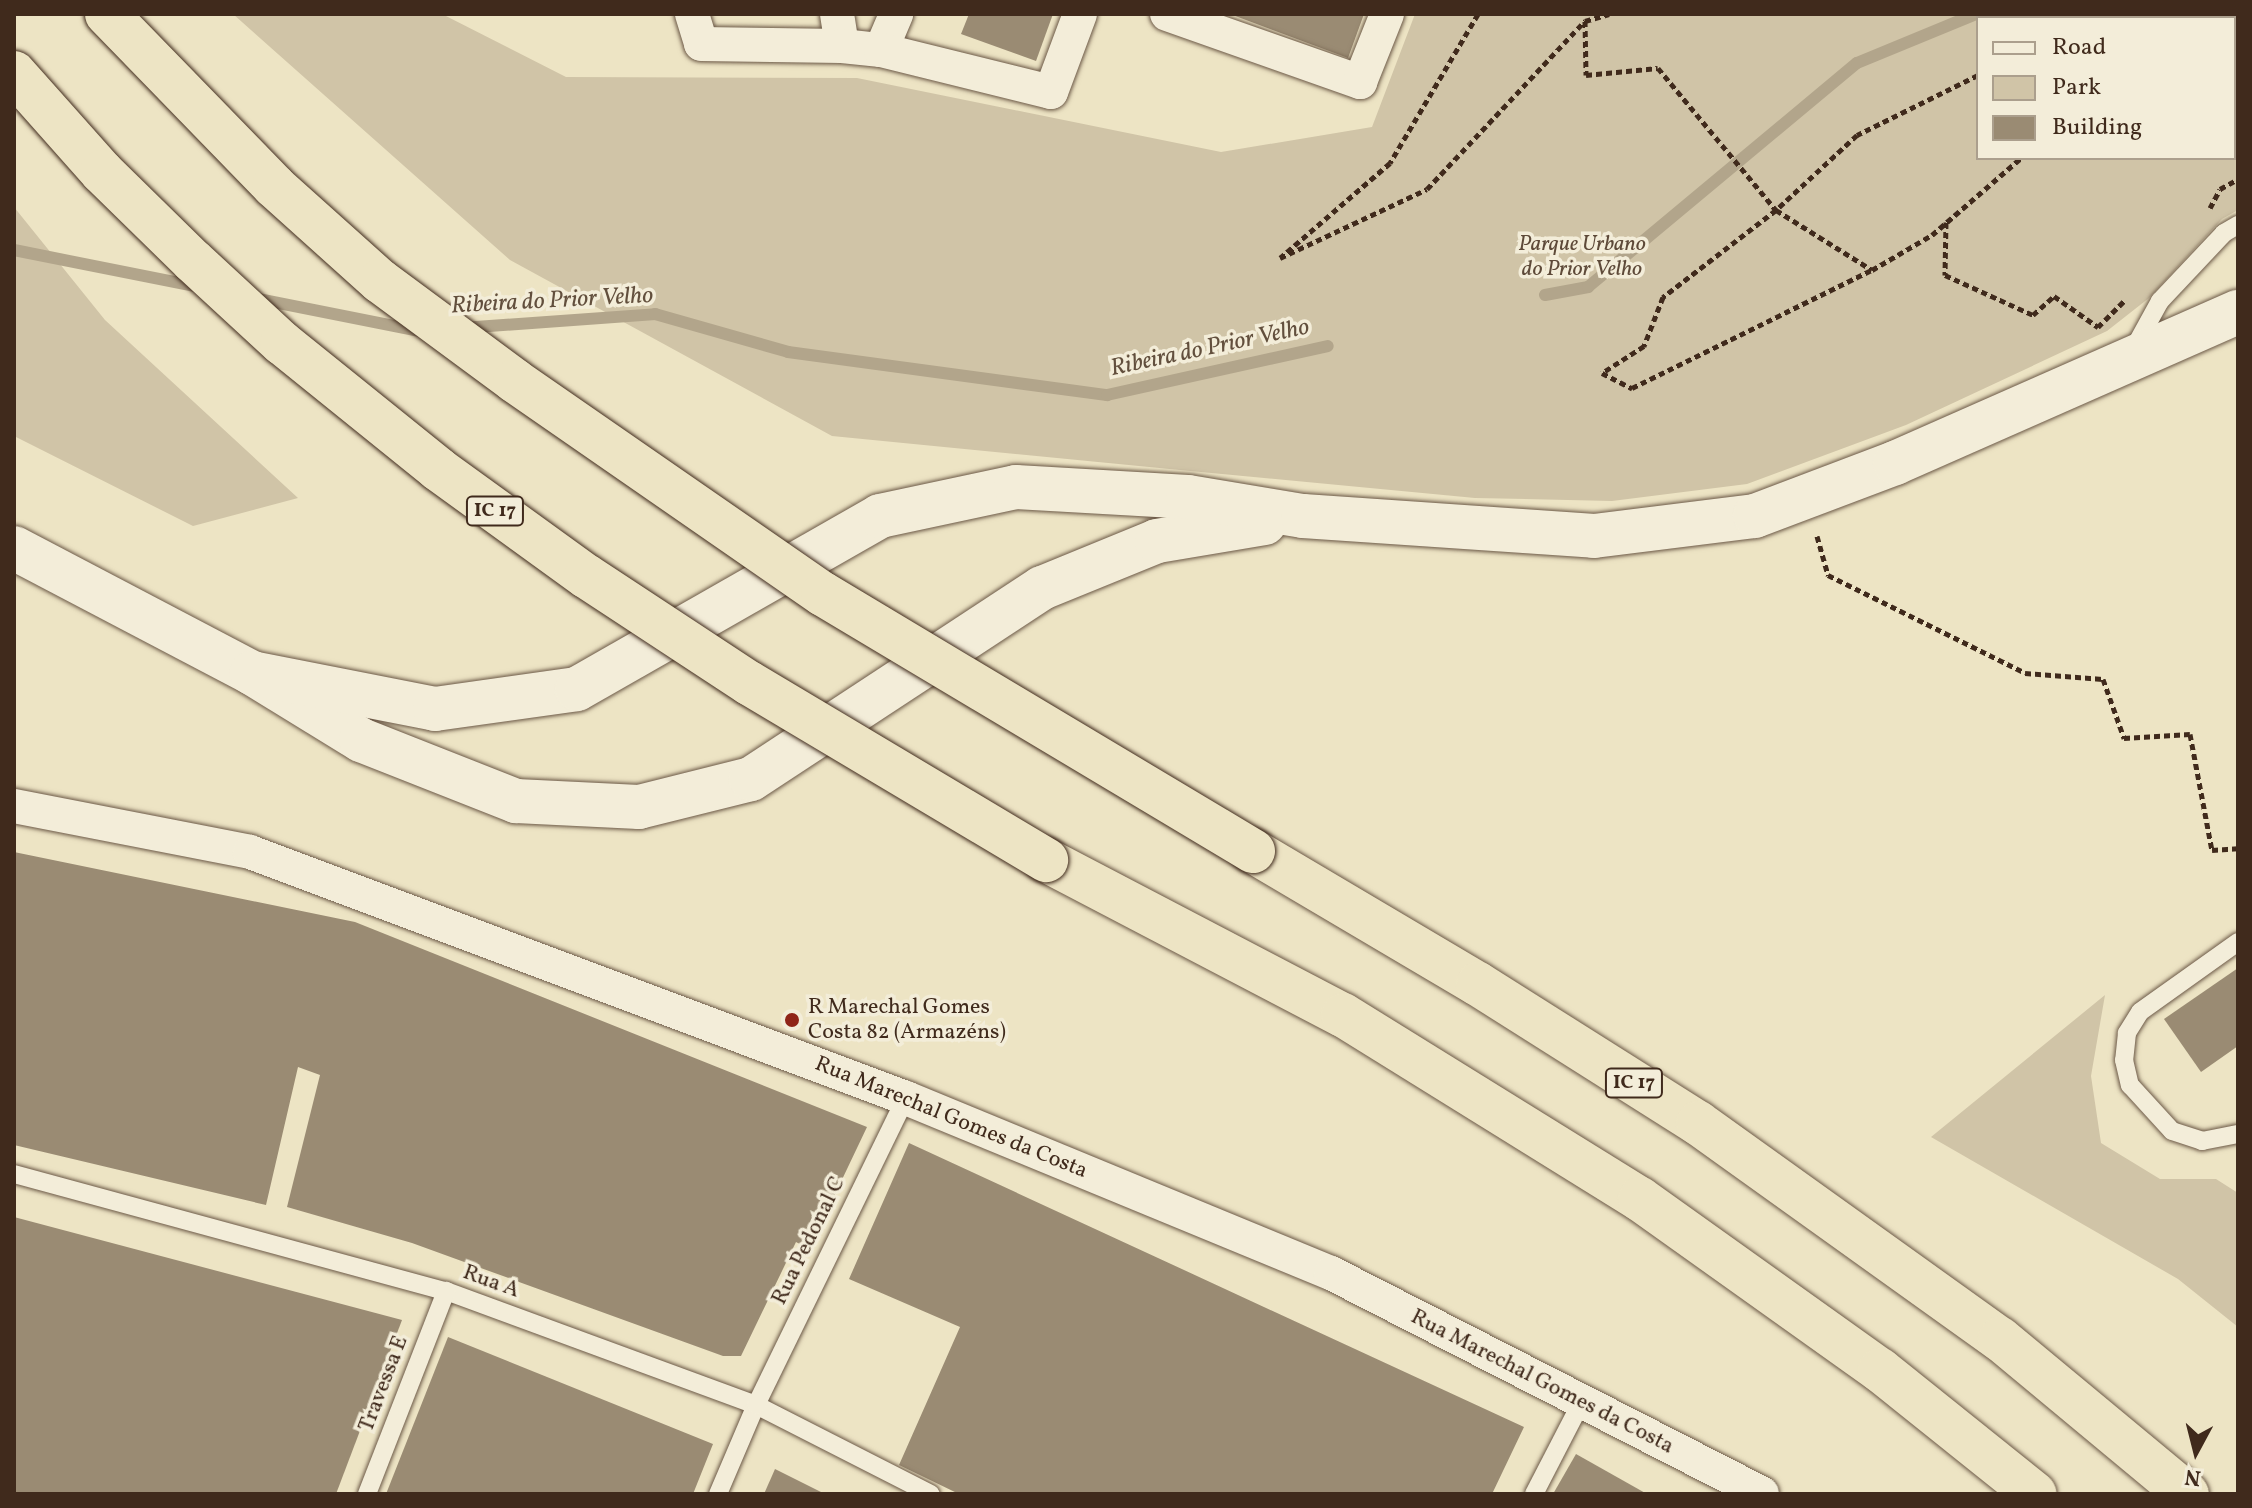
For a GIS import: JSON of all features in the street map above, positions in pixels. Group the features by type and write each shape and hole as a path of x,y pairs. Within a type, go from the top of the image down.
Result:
{"highway":[{"name":"IC 17","path":"107,14 274,186 380,281 515,381 823,594 1478,984 1698,1123 2000,1339 2187,1494"},
{"name":"IC 17","path":"14,73 102,172 282,343 438,469 586,576 724,667 1046,860 1343,1015 1640,1199 1868,1361 2035,1494"}],"street":[{"path":"692,14 701,44 840,30 881,50 1051,92 1080,14"},
{"path":"881,50 896,14"},
{"path":"1167,14 1360,82 1387,14"},
{"path":"252,673 435,709 577,689 880,516 1016,487 1188,497 1303,516 1594,536 1755,516 2238,312"},
{"path":"14,548 252,673 361,740 516,801 639,807 751,779 1042,588 1157,541 1303,516"},
{"name":"Rua Marechal Gomes da Costa","path":"14,806 250,852 906,1098 1331,1273 1762,1494"}],"lane":[{"path":"2127,361 2160,301 2224,233 2238,225"},
{"path":"2238,942 2140,1012 2127,1033 2124,1060 2130,1085 2172,1131 2202,1141 2238,1134"},
{"name":"Rua Pedonal C","path":"718,1494 756,1405 906,1098"},
{"name":"Rua A","path":"14,1174 446,1291 756,1405 931,1494"},
{"name":"Travessa E","path":"367,1494 446,1291"},
{"path":"1534,1494 1581,1403"}],"path":[{"path":"1478,14 1390,163 1280,258 1427,189 1585,21 1609,14"},
{"path":"1585,21 1586,75 1658,68 1776,210 1872,270"},
{"path":"1976,76 1857,135 1776,210 1663,297 1644,346 1602,373 1632,388 1872,270 1946,222 2019,160"},
{"path":"1946,222 1945,275 2033,315 2054,296 2098,327"},
{"path":"1805,497 1828,575 2025,673 2103,679 2124,738 2190,734 2212,850 2238,848"}],"green space":[{"name":"Parque Urbano do Prior Velho","path":"233,14 442,14 566,77 857,78 1221,152 1372,127 1415,14 2238,14 2238,210 2222,219 2149,298 2107,331 1906,425 1747,484 1612,501 1475,498 832,436 510,260"},
{"path":"14,207 105,320 298,498 193,526 14,436"},
{"path":"2105,995 2091,1076 2101,1143 2160,1179 2216,1179 2238,1193 2238,1327 2178,1279 1931,1137"}],"building":[{"path":"969,14 1053,14 1036,61 961,34"},
{"path":"1230,14 1364,14 1348,58"},
{"path":"14,852 355,922 867,1127 809,1249 796,1242 741,1356 723,1356 412,1243 287,1207 320,1075 298,1067 266,1205 14,1145"},
{"path":"2238,968 2238,1046 2201,1072 2164,1019"},
{"path":"909,1143 1524,1427 1492,1494 959,1494 899,1465 960,1327 849,1279"},
{"path":"14,1217 402,1320 336,1494 14,1494"},
{"path":"448,1337 713,1444 693,1494 386,1494"},
{"path":"1576,1454 1647,1494 1553,1494"},
{"path":"775,1469 825,1494 764,1494"}],"waterway":[{"name":"Ribeira do Prior Velho","path":"1545,295 1588,287 1857,63 1976,14"},
{"name":"Ribeira do Prior Velho","path":"14,250 200,287"},
{"name":"Ribeira do Prior Velho","path":"253,298 424,332"},
{"name":"Ribeira do Prior Velho","path":"462,328 655,314 788,352 1107,395 1328,346"}],"place":[{"name":"R Marechal Gomes Costa 82 (Armazéns)","path":"792,1020"}]}
